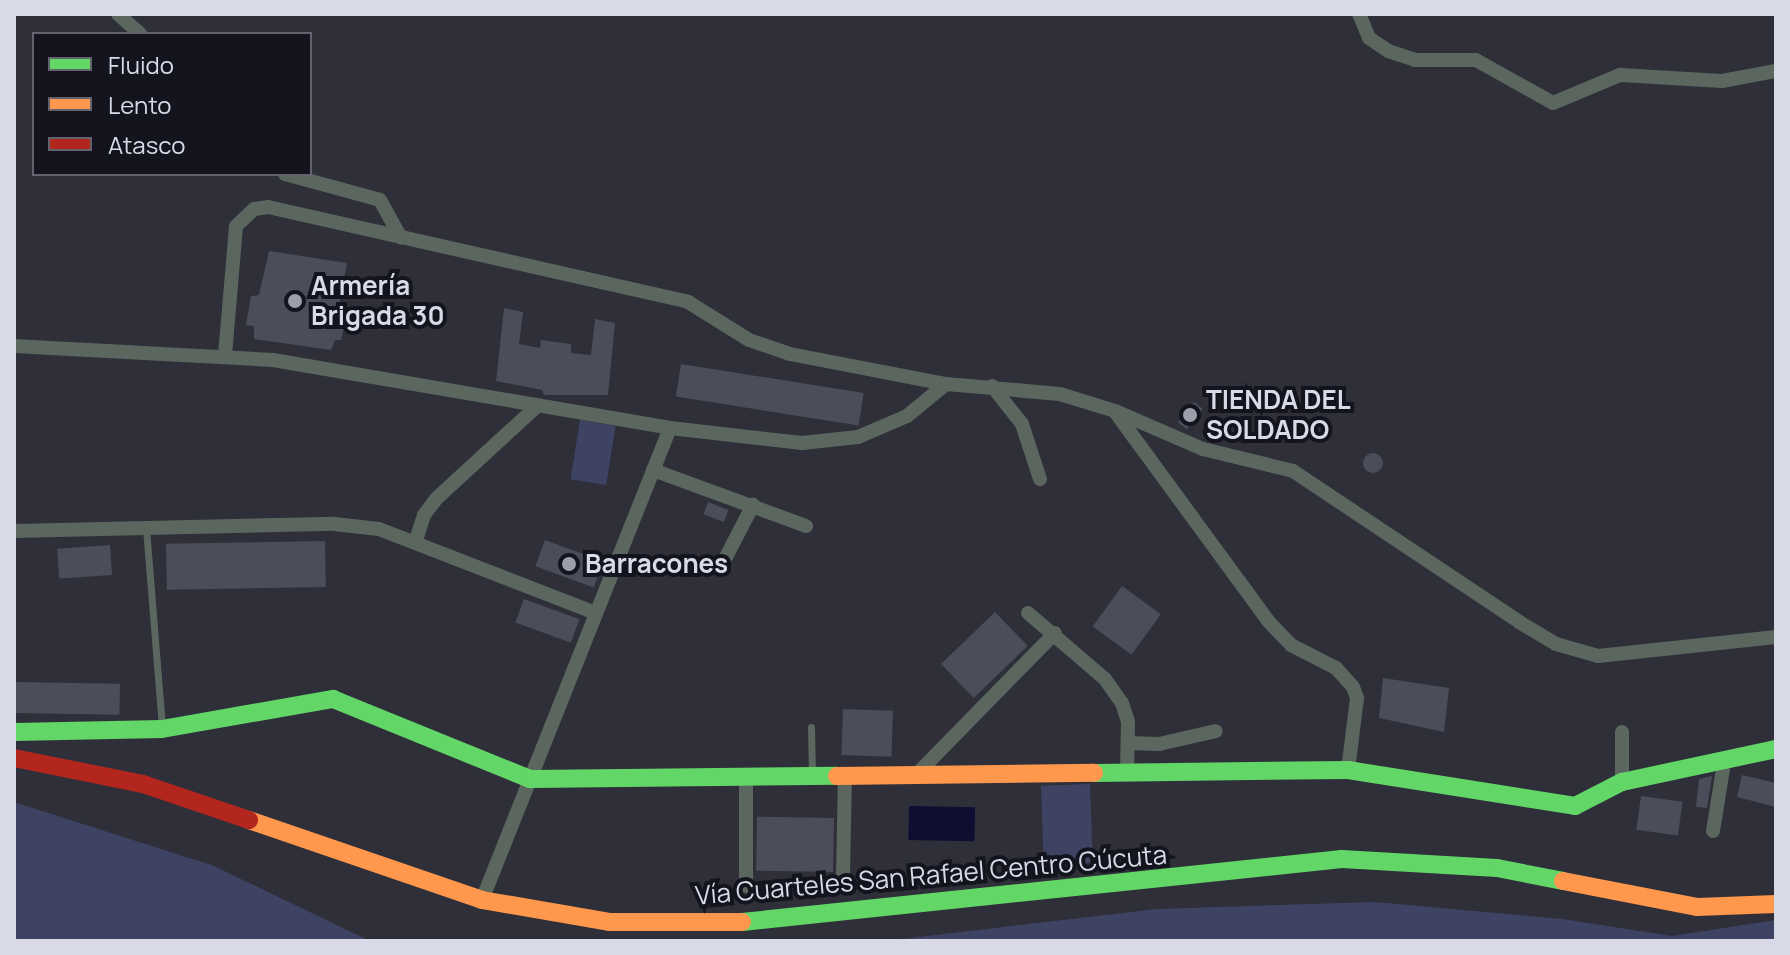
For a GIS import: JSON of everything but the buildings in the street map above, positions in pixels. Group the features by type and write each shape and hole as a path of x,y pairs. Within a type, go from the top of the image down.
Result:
{"street":[{"path":"118,14 138,32"},
{"path":"1359,14 1369,38 1388,51 1415,60 1476,60 1553,103 1620,75 1722,81 1776,71"},
{"path":"292,176 380,200 401,238"},
{"path":"225,355 232,240 236,226 254,209 268,207 688,302 749,340 790,354 946,384 1060,394 1115,411 1203,449 1293,471 1556,644 1598,656 1776,637"},
{"path":"14,346 225,355 670,428 831,443 907,416 946,384"},
{"path":"992,386 1022,424 1040,479"},
{"path":"416,540 424,515 437,498 536,407"},
{"path":"1115,411 1268,621 1291,645 1336,668 1353,687 1357,698 1348,770"},
{"path":"482,900 670,428"},
{"path":"653,470 806,526"},
{"path":"726,557 753,505"},
{"path":"14,531 334,524 416,540 596,613"},
{"path":"1028,613 1105,679 1122,703 1128,743 1127,773"},
{"path":"915,776 1055,633"},
{"path":"14,732 162,729 333,699 530,779 1348,770 1575,806 1622,782 1724,763 1776,749"},
{"path":"1128,743 1159,744 1216,731"},
{"path":"1622,732 1622,782"},
{"name":"Vía Cuarteles San Rafael Centro Cúcuta","path":"14,758 143,784 482,900 609,922 756,922 1342,859 1497,868 1697,907 1776,904"},
{"path":"1713,831 1724,763"},
{"path":"843,877 845,776"},
{"path":"746,777 746,886"}],"lane":[{"path":"146,528 162,729"},
{"path":"811,727 812,776"}],"shaded area":[{"path":"580,420 616,426 606,485 571,479"},
{"path":"1090,784 1093,863 1044,865 1041,786"},
{"path":"14,802 214,866 370,941 14,941"},
{"path":"909,806 975,807 974,841 908,840"},
{"path":"1375,902 1562,919 1672,936 1776,920 1776,941 885,941 1157,909"}],"traffic: fast":[{"path":"14,732 162,729 333,699 530,779 837,776"},
{"path":"1094,773 1348,770 1575,806 1622,782 1776,749"},
{"path":"742,922 1342,859 1497,868 1563,881"}],"traffic: slow":[{"path":"837,776 1094,773"},
{"path":"249,820 482,900 609,922 742,922"},
{"path":"1563,881 1697,907 1776,904"}],"traffic: jam":[{"path":"14,758 143,784 249,820"}],"place":[{"name":"Armería Brigada 30","path":"295,301"},
{"name":"TIENDA DEL SOLDADO","path":"1190,415"},
{"name":"Barracones","path":"569,564"}]}
